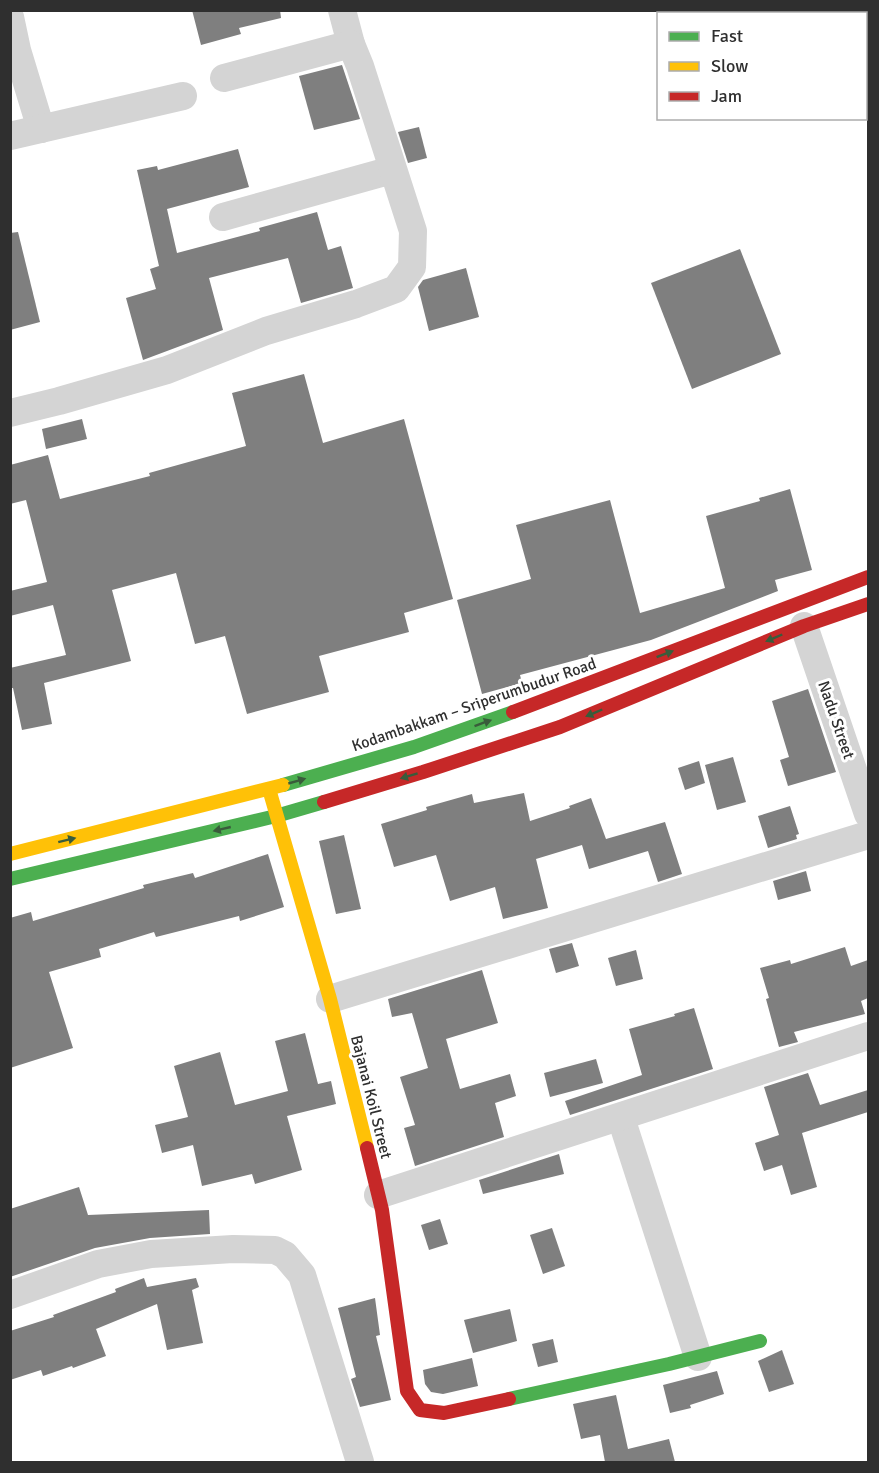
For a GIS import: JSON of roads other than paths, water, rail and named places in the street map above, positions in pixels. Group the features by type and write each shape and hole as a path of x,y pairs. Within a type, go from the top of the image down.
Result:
{"main road":[{"name":"Kodambakkam – Sriperumbudur Road","path":"10,854 268,789 424,744 868,577"},
{"path":"10,879 276,816 423,772 560,727 804,626 868,604"},
{"name":"Bajanai Koil Street","path":"268,789 330,999 378,1195 407,1391 420,1410 444,1413 698,1357"},
{"path":"698,1357 760,1341"}],"street":[{"path":"10,413 167,370 266,331 356,304 396,288 412,267 413,231 351,44 342,10"},
{"path":"10,17 22,68 41,129"},
{"path":"224,78 351,44"},
{"path":"10,136 183,96"},
{"path":"223,217 392,170"},
{"name":"Nadu Street","path":"804,626 868,814"},
{"path":"330,999 868,835"},
{"path":"378,1195 868,1036"},
{"path":"621,1118 698,1357"},
{"path":"10,1295 98,1264 151,1254 233,1249 275,1251 285,1255 302,1275 360,1462"}]}
